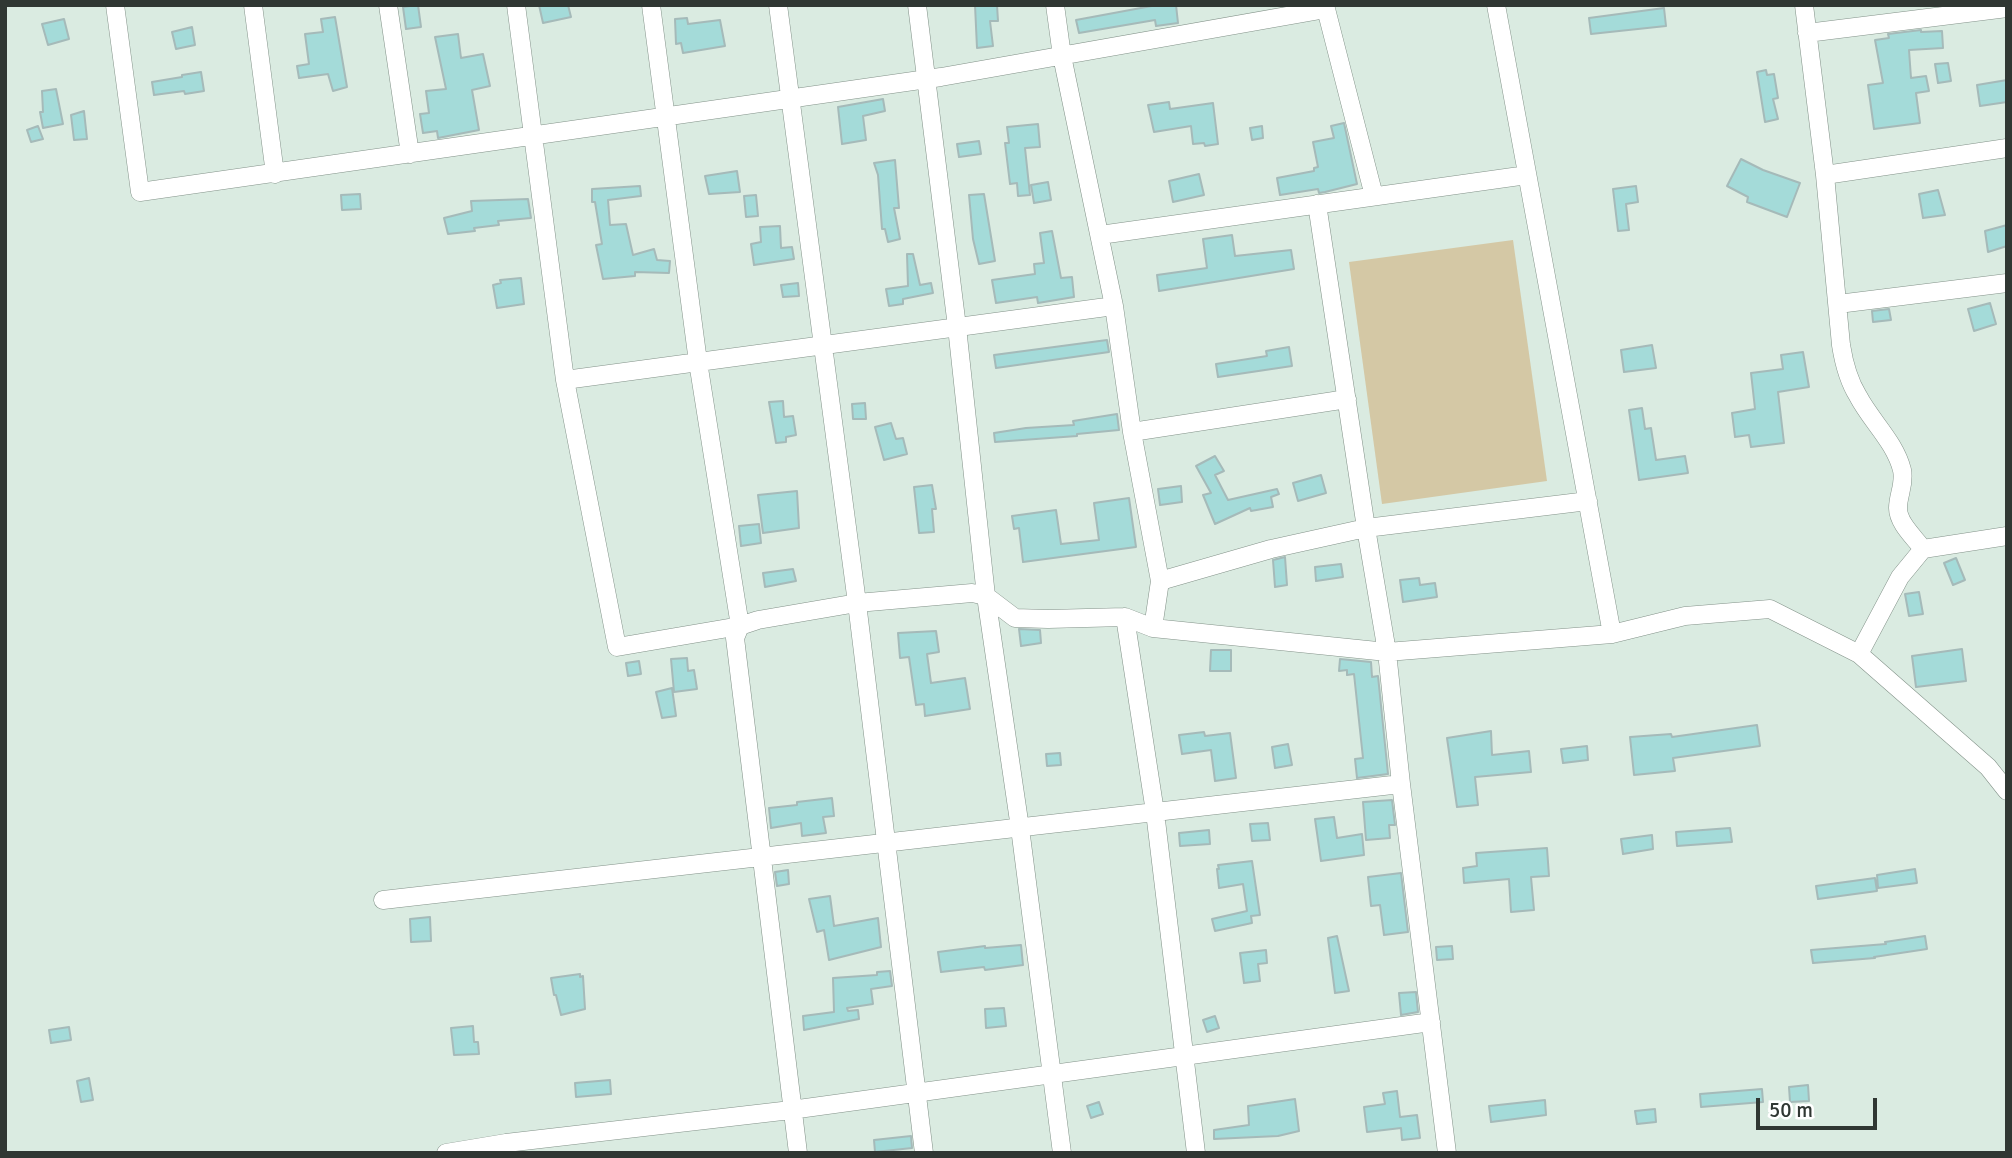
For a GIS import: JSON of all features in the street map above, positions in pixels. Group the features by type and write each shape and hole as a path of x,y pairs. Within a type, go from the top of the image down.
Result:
{"street":[{"path":"115,5 140,192 926,79 1325,7 1374,196"},
{"path":"253,5 275,174"},
{"path":"388,5 410,154"},
{"path":"516,5 565,380 618,646 857,603 972,593 986,596 1015,618 1125,617 1153,628 1387,652 1612,634 1685,617 1770,609 1858,654 1988,767 2005,785"},
{"path":"652,5 698,362 740,626 735,638 798,1153"},
{"path":"778,5 857,603 924,1153"},
{"path":"916,5 957,327 986,596 1020,828 1062,1153"},
{"path":"1055,5 1062,56 1114,306 1132,432 1160,581 1153,628"},
{"path":"1496,5 1612,634"},
{"path":"1804,5 1846,373 1858,398 1890,443 1902,469 1902,494 1898,509 1902,523 1923,549"},
{"path":"1807,33 2007,8"},
{"path":"1825,175 2007,148"},
{"path":"1100,235 1527,175"},
{"path":"1317,204 1387,652 1447,1153"},
{"path":"1838,304 2007,283"},
{"path":"565,380 1114,306"},
{"path":"1132,432 1347,399"},
{"path":"1160,581 1271,549 1366,528 1588,501"},
{"path":"1858,654 1900,577 1923,549 2007,536"},
{"path":"1125,617 1155,813 1196,1153"},
{"path":"383,901 1401,784"},
{"path":"446,1153 506,1143 793,1110 1431,1023"}],"shaded area":[{"path":"1513,240 1547,481 1382,504 1349,262"}],"building":[{"path":"418,5 421,27 406,29 403,7"},
{"path":"539,5 568,5 571,17 543,23"},
{"path":"975,5 997,5 998,21 990,21 993,46 977,48"},
{"path":"1157,5 1176,5 1178,23 1156,26 1155,20 1079,33 1076,20"},
{"path":"1664,8 1666,26 1591,34 1589,18"},
{"path":"335,17 347,87 333,91 328,74 299,78 297,66 309,64 305,34 323,32 321,19"},
{"path":"687,18 688,24 720,20 725,46 683,53 681,43 676,44 675,19"},
{"path":"64,19 69,39 48,45 42,24"},
{"path":"192,27 195,45 176,49 172,32"},
{"path":"1921,30 1942,31 1943,48 1909,50 1911,78 1926,76 1929,91 1916,93 1920,123 1874,129 1868,85 1883,83 1875,40 1889,38 1888,34"},
{"path":"458,34 461,58 483,54 490,86 472,90 479,130 438,138 437,131 423,133 420,114 429,113 426,91 446,89 435,37"},
{"path":"1948,63 1951,81 1938,83 1935,64"},
{"path":"1766,70 1767,75 1774,74 1778,98 1773,99 1778,119 1765,122 1757,72"},
{"path":"201,72 204,91 154,95 152,82"},
{"path":"2007,80 2007,102 1980,106 1977,85"},
{"path":"56,89 63,124 43,128 40,112 43,112 42,91"},
{"path":"883,99 885,111 863,116 866,140 842,144 838,107"},
{"path":"1169,102 1170,109 1213,103 1218,144 1193,144 1191,126 1154,132 1148,105"},
{"path":"84,111 87,139 74,140 71,115"},
{"path":"1344,123 1357,184 1319,193 1318,189 1280,195 1277,178 1314,171 1314,168 1318,167 1313,142 1334,138 1331,126"},
{"path":"1038,124 1040,147 1025,148 1030,195 1018,196 1017,183 1010,184 1005,143 1009,143 1007,127"},
{"path":"38,126 43,139 31,142 27,130"},
{"path":"1262,126 1263,138 1252,140 1250,128"},
{"path":"979,141 981,154 959,157 957,144"},
{"path":"1741,159 1800,183 1787,217 1747,202 1748,197 1727,186"},
{"path":"895,160 899,208 894,208 900,239 888,242 885,229 882,229 878,175 874,163"},
{"path":"737,171 740,192 709,194 705,176"},
{"path":"1199,174 1204,195 1173,202 1169,181"},
{"path":"1048,182 1051,200 1034,203 1031,185"},
{"path":"640,186 641,196 608,200 610,225 626,224 633,255 654,249 657,260 670,261 669,273 635,272 635,276 603,279 596,245 602,244 595,202 592,202 592,189"},
{"path":"1636,186 1638,202 1626,204 1629,230 1618,231 1613,189"},
{"path":"1938,190 1945,215 1923,218 1919,194"},
{"path":"360,194 361,209 342,210 341,195"},
{"path":"984,194 995,261 979,264 973,239 969,195"},
{"path":"756,195 758,216 746,217 744,196"},
{"path":"528,199 531,218 498,221 499,225 448,234 444,218 472,211 471,201"},
{"path":"2007,225 2007,246 1988,252 1985,231"},
{"path":"780,226 781,248 792,247 794,259 754,265 751,244 761,242 760,227"},
{"path":"1052,231 1061,278 1072,277 1074,297 1038,303 1037,297 996,303 992,280 1035,274 1034,264 1044,263 1040,233"},
{"path":"1232,235 1235,256 1291,250 1294,269 1159,291 1157,275 1207,268 1203,239"},
{"path":"907,254 913,254 920,285 931,283 933,293 903,299 903,304 889,306 886,289 908,286"},
{"path":"521,278 524,304 497,308 493,285 501,283 500,280"},
{"path":"798,283 799,296 783,297 781,285"},
{"path":"1990,303 1996,324 1974,331 1968,309"},
{"path":"1889,309 1891,320 1873,322 1872,311"},
{"path":"1107,340 1109,352 996,368 994,355"},
{"path":"1652,345 1656,368 1624,372 1621,350"},
{"path":"1289,347 1292,366 1218,377 1216,364 1267,356 1266,351"},
{"path":"1803,352 1809,387 1778,392 1784,443 1751,447 1749,435 1735,437 1732,413 1755,409 1751,373 1783,369 1781,355"},
{"path":"783,401 784,417 793,416 796,435 786,437 786,442 776,443 769,402"},
{"path":"865,403 866,419 853,419 852,404"},
{"path":"1642,408 1645,429 1651,428 1656,460 1685,456 1688,473 1639,480 1629,410"},
{"path":"1117,414 1119,430 995,442 994,433 1074,425 1073,421"},
{"path":"891,423 896,439 903,438 907,454 884,460 875,427"},
{"path":"1215,456 1224,471 1215,475 1228,500 1277,489 1279,494 1271,497 1273,507 1251,511 1250,508 1215,524 1203,495 1211,493 1196,466"},
{"path":"1321,475 1326,493 1298,501 1293,483"},
{"path":"932,485 936,509 932,509 934,532 919,533 914,487"},
{"path":"1181,486 1182,502 1160,505 1158,489"},
{"path":"797,491 799,528 763,533 758,495"},
{"path":"1129,498 1136,547 1023,562 1019,528 1014,529 1012,516 1056,510 1061,544 1099,540 1094,503"},
{"path":"759,524 761,543 741,546 739,526"},
{"path":"1285,557 1287,585 1275,587 1273,560"},
{"path":"1956,558 1965,580 1953,585 1944,563"},
{"path":"1341,564 1343,577 1316,581 1315,567"},
{"path":"793,569 796,581 765,587 763,573"},
{"path":"1419,578 1420,585 1435,583 1437,597 1403,602 1400,580"},
{"path":"1919,592 1923,614 1909,616 1905,594"},
{"path":"1019,629 1040,630 1041,643 1021,646"},
{"path":"936,631 939,652 927,654 931,683 965,678 970,709 925,716 924,704 916,705 909,657 900,658 898,633"},
{"path":"1962,649 1966,681 1916,687 1912,656"},
{"path":"1211,650 1231,650 1231,671 1210,671"},
{"path":"687,658 688,671 694,670 697,689 674,692 671,659"},
{"path":"1340,659 1371,662 1372,677 1378,676 1388,774 1357,778 1355,759 1363,758 1354,674 1347,675 1347,670 1339,671"},
{"path":"639,661 641,674 628,676 626,663"},
{"path":"672,688 676,716 662,718 656,692"},
{"path":"1757,725 1760,746 1673,758 1675,771 1634,775 1630,737 1671,734 1672,737"},
{"path":"1491,731 1492,755 1529,751 1531,772 1475,777 1478,805 1457,807 1447,738"},
{"path":"1204,732 1205,736 1230,733 1236,778 1215,781 1211,750 1182,754 1179,735"},
{"path":"1288,744 1292,765 1275,768 1272,747"},
{"path":"1587,746 1588,760 1563,763 1561,749"},
{"path":"1060,753 1061,765 1047,766 1046,754"},
{"path":"832,798 834,816 823,817 826,833 802,836 801,823 771,828 769,808"},
{"path":"1392,800 1395,825 1389,825 1390,838 1366,840 1363,802"},
{"path":"1334,817 1337,838 1362,834 1364,855 1321,861 1315,819"},
{"path":"1268,823 1270,840 1252,841 1250,824"},
{"path":"1730,828 1732,842 1677,846 1676,832"},
{"path":"1209,830 1210,844 1180,846 1179,833"},
{"path":"1652,835 1653,849 1623,854 1621,839"},
{"path":"1547,848 1549,876 1531,877 1534,910 1511,912 1509,879 1464,883 1463,868 1477,866 1476,853"},
{"path":"1252,861 1260,915 1251,916 1252,923 1215,931 1212,919 1247,911 1243,884 1219,888 1218,865"},
{"path":"1915,869 1917,883 1878,888 1877,875"},
{"path":"788,870 789,884 777,886 775,872"},
{"path":"1401,873 1408,932 1384,935 1380,905 1371,906 1368,877"},
{"path":"1875,878 1877,891 1818,899 1816,886"},
{"path":"830,896 834,926 878,918 881,947 829,960 824,930 817,932 809,899"},
{"path":"430,917 431,941 411,942 410,919"},
{"path":"1337,936 1349,991 1335,993 1328,938"},
{"path":"1925,936 1927,949 1875,958 1813,963 1811,950 1886,944 1885,942"},
{"path":"1021,945 1023,965 941,972 938,952"},
{"path":"1452,946 1453,959 1437,960 1436,947"},
{"path":"1266,950 1267,963 1258,964 1260,981 1244,983 1240,953"},
{"path":"890,971 892,986 871,989 873,1004 847,1008 848,1011 858,1010 859,1019 804,1030 803,1016 834,1012 833,978 877,975 877,972"},
{"path":"580,974 580,977 583,976 585,1009 561,1015 551,978"},
{"path":"1416,992 1418,1012 1401,1015 1399,993"},
{"path":"1004,1008 1006,1026 986,1028 985,1009"},
{"path":"1215,1016 1219,1028 1207,1032 1203,1020"},
{"path":"473,1026 474,1042 478,1042 479,1054 454,1055 451,1028"},
{"path":"69,1027 71,1040 51,1043 49,1030"},
{"path":"89,1078 93,1100 81,1102 77,1081"},
{"path":"610,1080 611,1094 576,1097 575,1083"},
{"path":"1808,1085 1809,1101 1790,1102 1789,1087"},
{"path":"1762,1089 1763,1102 1701,1107 1700,1094"},
{"path":"1397,1091 1400,1117 1417,1115 1420,1138 1402,1140 1401,1128 1367,1132 1364,1107 1385,1104 1383,1093"},
{"path":"1295,1099 1299,1131 1278,1136 1214,1139 1214,1130 1249,1125 1248,1106"},
{"path":"1545,1100 1546,1115 1491,1122 1489,1106"},
{"path":"1099,1102 1103,1114 1091,1118 1087,1106"},
{"path":"1655,1109 1656,1122 1637,1124 1635,1111"},
{"path":"911,1136 912,1148 875,1152 874,1140"}]}
